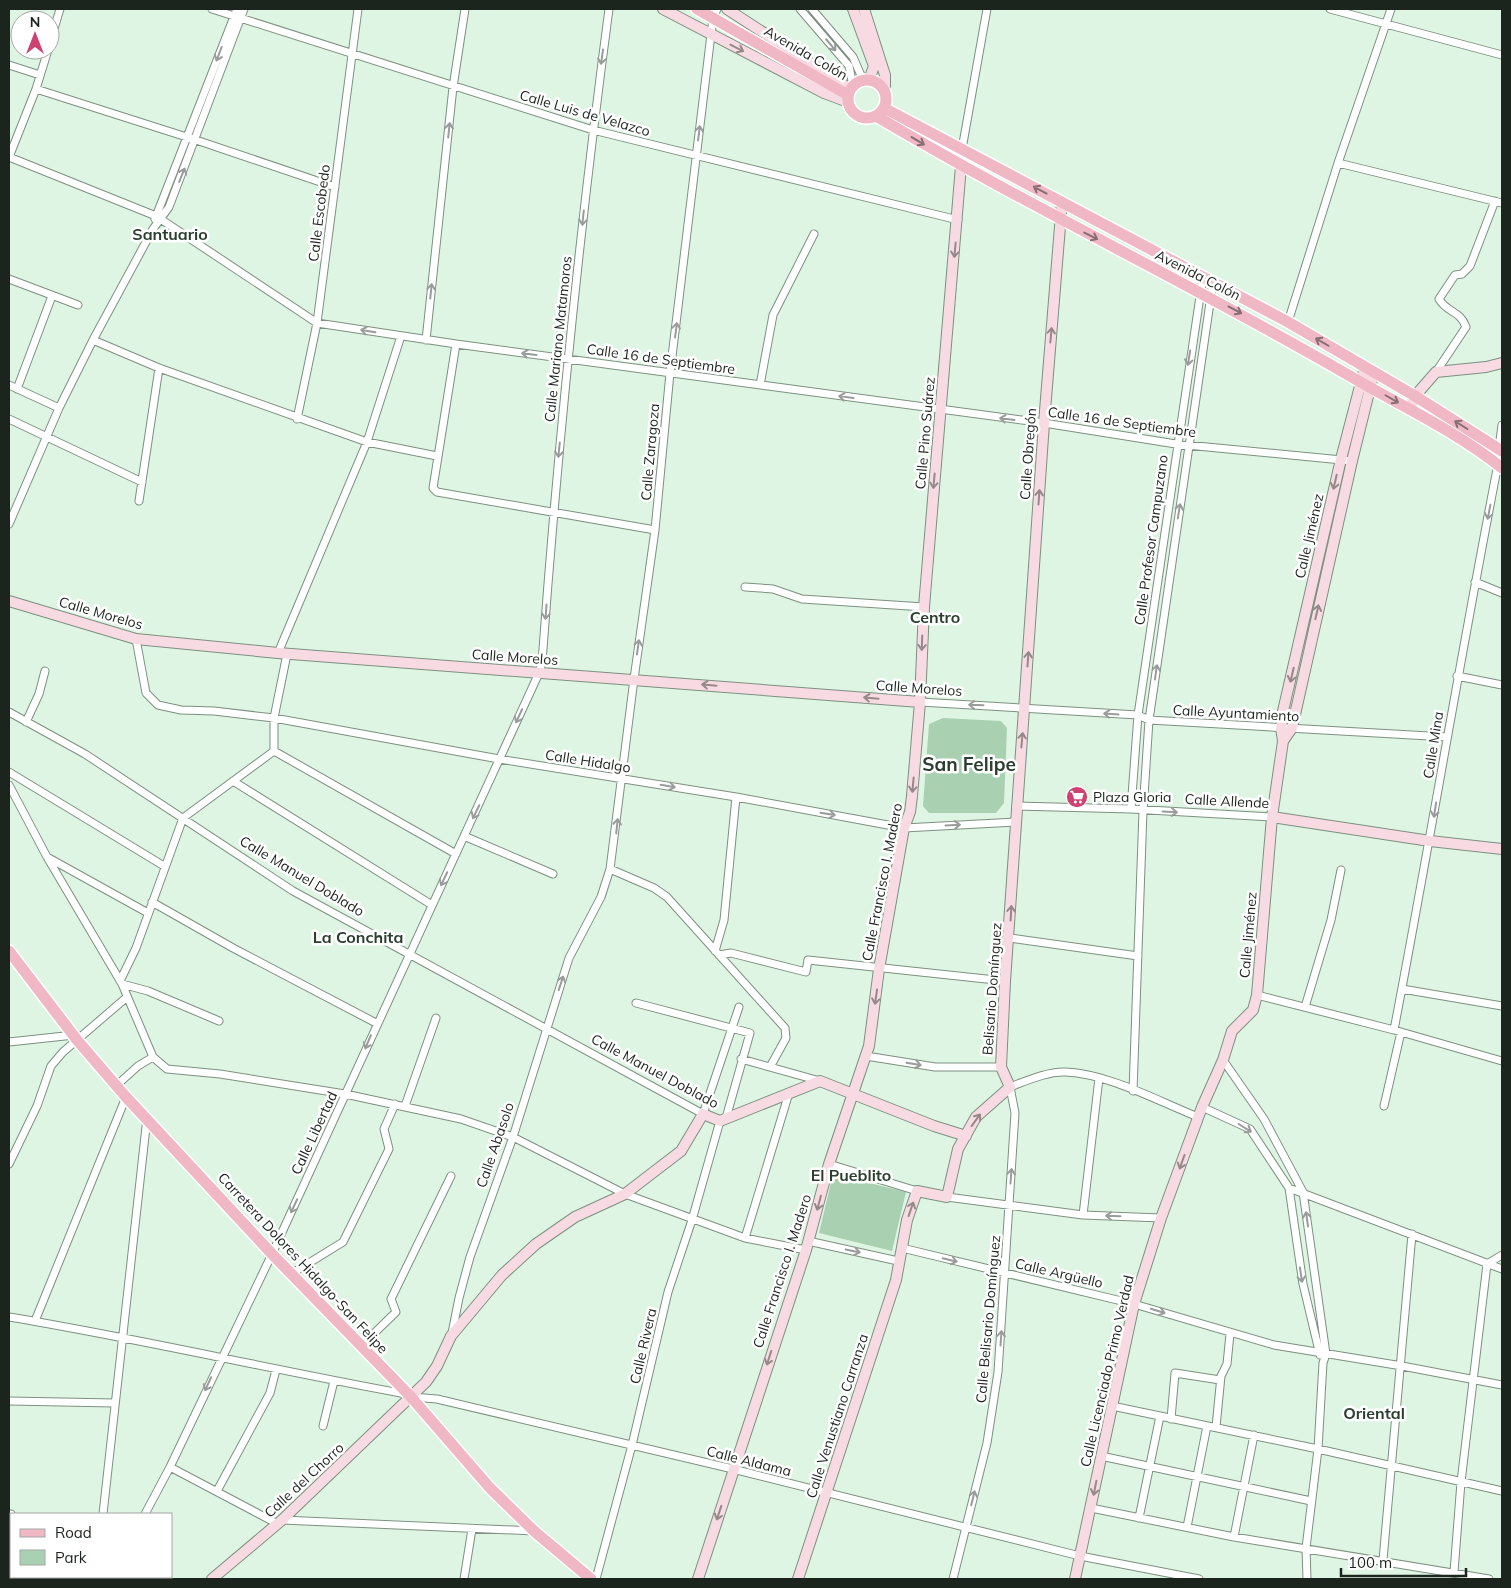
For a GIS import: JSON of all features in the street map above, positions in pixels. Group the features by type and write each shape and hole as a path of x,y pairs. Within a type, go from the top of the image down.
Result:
{"main road":[{"name":"Avenida Colón","path":"697,9 715,13 855,89"},
{"path":"879,84 885,93 880,112 870,118 854,113 855,89 879,84"},
{"name":"Avenida Colón","path":"880,112 962,149 1288,322 1415,396 1500,450"},
{"name":"Avenida Colón","path":"880,112 961,166 1060,220 1205,294 1466,442 1500,466"},
{"name":"Carretera Dolores Hidalgo-San Felipe","path":"9,951 126,1097 360,1347 410,1395 490,1488 534,1531 591,1579"}],"street":[{"name":"Calle Luis de Velazco","path":"212,9 237,14 352,55 593,130 958,220"},
{"path":"159,218 210,77 237,14 244,9"},
{"name":"Calle Escobedo","path":"297,418 317,322 358,9"},
{"path":"426,340 454,87 465,9"},
{"name":"Calle Mariano Matamoros","path":"499,759 539,673 542,662 553,512 593,130 609,9"},
{"path":"663,9 824,93 855,89 874,66 863,15"},
{"path":"726,9 855,89"},
{"path":"800,9 849,66 855,89"},
{"path":"812,9 853,57 855,89"},
{"path":"853,9 863,15 885,75 885,93"},
{"path":"962,149 987,9"},
{"path":"1330,9 1386,26 1502,55"},
{"path":"1288,322 1338,163 1391,9"},
{"name":"Calle Zaragoza","path":"601,897 609,871 656,530 670,373 715,13"},
{"path":"9,524 59,408 93,340 159,218 196,140 218,81 237,14"},
{"path":"9,157 36,89 45,60"},
{"path":"9,65 40,75"},
{"path":"210,77 218,81"},
{"path":"36,89 335,187"},
{"name":"Calle 16 de Septiembre","path":"9,157 159,218 317,322 426,340 940,411 1044,423 1176,444 1352,460"},
{"path":"1338,163 1499,202 1470,266 1462,274 1455,275 1441,295 1442,304 1463,317 1466,327 1436,372 1415,396 1410,410"},
{"name":"Calle Pino Suárez","path":"920,702 924,607 958,220 961,166"},
{"name":"Calle Obregón","path":"1025,708 1044,423 1062,202"},
{"path":"760,385 773,314 814,234"},
{"path":"9,278 52,296 78,304"},
{"name":"Calle Profesor Campuzano","path":"1131,809 1138,715 1166,532 1176,444 1208,279"},
{"name":"Calle Profesor Campuzano","path":"1133,1090 1143,811 1149,720 1190,445 1208,279"},
{"path":"17,389 52,296"},
{"path":"274,749 274,721 282,653 367,442 401,336"},
{"path":"93,340 160,368 367,442 437,456"},
{"path":"456,344 437,456 433,488 437,492 656,530"},
{"path":"1436,372 1486,367 1502,363"},
{"path":"139,501 160,368"},
{"name":"Calle Jiménez","path":"1287,728 1298,646 1330,504 1341,459 1370,370"},
{"path":"9,385 59,408"},
{"name":"Calle Jiménez","path":"1200,1112 1223,1060 1232,1031 1253,1010 1257,995 1272,818 1283,741 1309,648 1352,460 1366,385"},
{"path":"9,419 142,482"},
{"path":"1500,450 1502,425"},
{"name":"Calle Mina","path":"1384,1106 1398,1031 1402,989 1430,841 1457,676 1500,466"},
{"path":"1330,504 1341,506"},
{"path":"1166,532 1176,533"},
{"path":"1475,582 1502,593"},
{"path":"745,587 772,589 802,598 924,607"},
{"path":"1310,593 1321,595"},
{"name":"Calle Morelos","path":"9,601 136,639 282,653 539,673 920,702 1025,708"},
{"path":"1155,604 1165,605"},
{"path":"1152,622 1162,624"},
{"name":"Calle Hidalgo","path":"136,639 146,693 158,705 190,711 214,711 736,797 904,828 1016,822"},
{"path":"1298,646 1309,648"},
{"path":"26,722 39,694 45,671"},
{"path":"1457,676 1502,684"},
{"name":"Calle Francisco I. Madero","path":"698,1579 807,1246 829,1164 869,1046 879,969 904,828 910,812 920,702"},
{"path":"1016,806 1025,708"},
{"name":"Calle Ayuntamiento","path":"1025,708 1138,715 1149,720 1447,737"},
{"name":"Calle Manuel Doblado","path":"9,712 85,754 293,891 703,1114 723,1120"},
{"path":"121,982 136,948 164,866 183,818 274,749"},
{"path":"274,749 456,854"},
{"name":"Calle Libertad","path":"146,1513 170,1467 221,1357 272,1254 346,1094 376,1023 465,836 499,759"},
{"path":"9,772 164,866"},
{"path":"233,781 432,905"},
{"path":"9,785 47,857 121,982 153,1057 167,1069 220,1074 346,1094 461,1119 513,1137 625,1194 745,1238 898,1261"},
{"path":"717,953 724,920 736,797"},
{"name":"Calle Allende","path":"1016,806 1131,809 1272,818 1502,850"},
{"name":"Belisario Domínguez","path":"866,1056 935,1067 1001,1067 1005,981 1010,938 1016,806"},
{"path":"465,836 553,874"},
{"path":"47,857 148,913"},
{"path":"1305,1007 1331,920 1341,870"},
{"path":"609,871 654,888 667,897 785,1028 786,1038 770,1067"},
{"name":"Calle Abasolo","path":"410,1395 426,1382 437,1366 451,1336 458,1298 470,1257 513,1137 569,958 601,897"},
{"path":"152,902 233,948 376,1023"},
{"path":"1010,938 1138,956"},
{"path":"717,953 731,953 806,972 808,960 1005,981"},
{"path":"121,982 148,991 219,1021"},
{"path":"1402,989 1502,1006"},
{"path":"1257,995 1398,1031 1502,1061"},
{"path":"9,1164 37,1106 51,1066 76,1037 127,997"},
{"path":"636,1003 732,1027"},
{"path":"451,1336 502,1275 536,1244 575,1217 625,1194 680,1151 703,1114 739,1007"},
{"path":"406,1106 436,1018"},
{"name":"Calle Rivera","path":"596,1579 632,1445 668,1292 750,1033 732,1027"},
{"path":"9,1042 76,1037"},
{"path":"117,1085 138,1066 153,1057"},
{"path":"741,1059 853,1092 924,1122 966,1136"},
{"path":"1223,1060 1264,1119 1303,1192 1323,1362 1318,1449 1306,1548 1307,1579"},
{"path":"1001,1067 1010,1087"},
{"path":"947,1197 958,1149 976,1117 1010,1087 1029,1080 1065,1072 1099,1078 1250,1129 1289,1188 1302,1284 1322,1353"},
{"path":"1083,1215 1099,1078"},
{"path":"723,1120 820,1081"},
{"name":"Calle Belisario Domínguez","path":"953,1579 987,1443 998,1372 1006,1274 1015,1113 1010,1087"},
{"path":"745,1238 789,1093"},
{"path":"35,1321 126,1097"},
{"path":"292,1274 343,1242 389,1148 384,1129 394,1104"},
{"name":"Calle Licenciado Primo Verdad","path":"1075,1579 1134,1304 1161,1218 1200,1112"},
{"path":"103,1513 147,1118"},
{"path":"829,1164 917,1191 947,1197 1009,1207 1083,1215 1161,1218"},
{"path":"360,1347 396,1312 391,1299 451,1176"},
{"path":"1289,1188 1502,1269"},
{"name":"Calle Venustiano Carranza","path":"798,1579 896,1280 907,1220 917,1191"},
{"path":"1383,1560 1402,1366 1412,1234"},
{"name":"Calle Argüello","path":"902,1248 1134,1304 1274,1346 1402,1366 1502,1386"},
{"path":"1487,1264 1502,1255"},
{"path":"1454,1572 1461,1482 1487,1264"},
{"name":"Calle Aldama","path":"9,1317 123,1337 276,1370 437,1399 733,1469 1080,1556 1199,1579"},
{"path":"1216,1427 1220,1380 1227,1364 1230,1334"},
{"path":"217,1491 270,1393 276,1370"},
{"path":"1171,1418 1175,1373 1220,1380"},
{"path":"323,1426 334,1381"},
{"name":"Calle del Chorro","path":"212,1579 280,1522 410,1395"},
{"path":"9,1401 115,1403"},
{"path":"1112,1406 1254,1435 1502,1491"},
{"path":"1139,1518 1160,1416"},
{"path":"1187,1527 1207,1426"},
{"path":"1234,1536 1254,1435"},
{"path":"1101,1456 1311,1501"},
{"path":"170,1467 280,1522 534,1531"},
{"path":"1091,1508 1234,1536 1489,1579"},
{"path":"464,1579 472,1529"}],"green space":[{"path":"943,718 1001,721 1007,728 1004,803 996,813 929,813 923,806 929,724"},
{"path":"833,1174 906,1192 892,1251 819,1233"}],"place":[{"name":"Plaza Gloria","path":"1077,797"}],"district":[{"name":"Santuario","path":"170,234"},
{"name":"Centro","path":"935,617"},
{"name":"San Felipe","path":"969,764"},
{"name":"La Conchita","path":"358,937"},
{"name":"El Pueblito","path":"851,1175"},
{"name":"Oriental","path":"1374,1413"}]}
